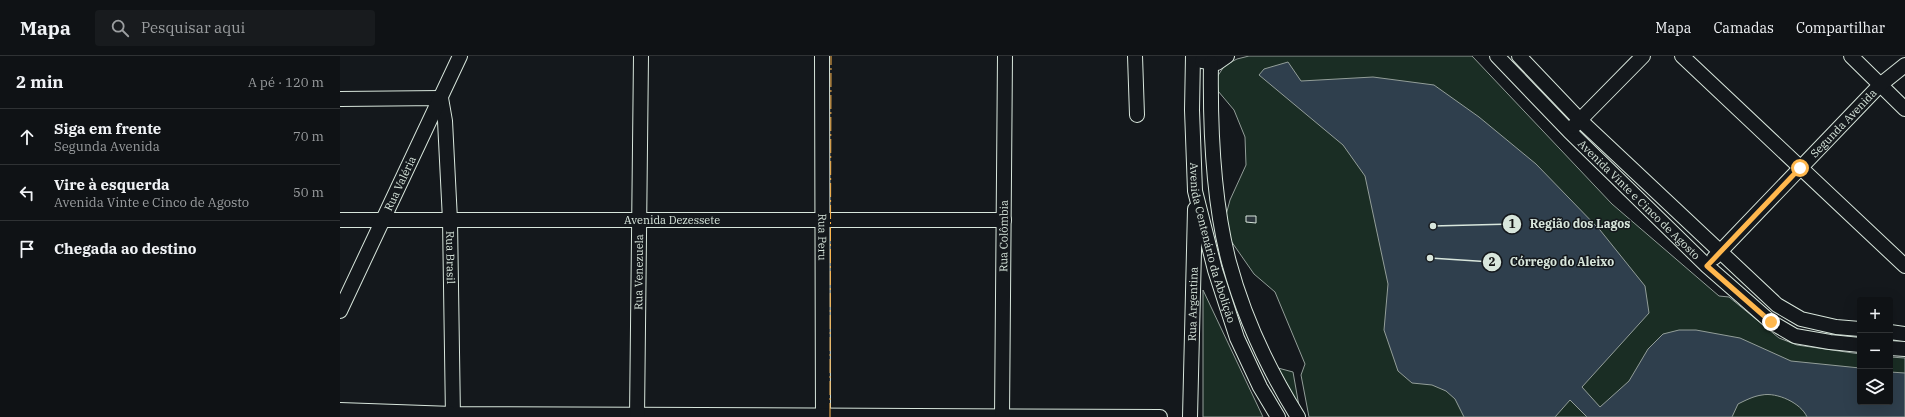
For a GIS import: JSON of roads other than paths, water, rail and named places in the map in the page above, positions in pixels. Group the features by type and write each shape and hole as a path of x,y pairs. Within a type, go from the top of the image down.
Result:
{"street":[{"name":"Rua Valéria","path":"340,311 460,56"},
{"name":"Rua Venezuela","path":"638,416 641,56"},
{"name":"Rua Peru","path":"822,56 823,416"},
{"name":"Rua Colômbia","path":"1002,416 1005,56"},
{"path":"1135,56 1137,115"},
{"path":"1195,56 1201,60 1211,63 1222,60 1227,56"},
{"name":"Avenida Centenário da Abolição","path":"1195,56 1192,110 1195,191 1215,270 1237,338 1260,387 1278,417"},
{"name":"Avenida Vinte e Cinco de Agosto","path":"1497,56 1569,131 1707,266 1771,322 1795,336 1857,345"},
{"name":"Avenida Vinte e Cinco de Agosto","path":"1519,56 1580,120 1777,305 1801,319 1836,327 1857,329"},
{"path":"1569,131 1642,56"},
{"path":"1682,56 1905,266"},
{"path":"1851,56 1905,109"},
{"name":"Avenida Centenário da Abolição","path":"1211,63 1211,105 1218,205 1229,262 1252,329 1265,360 1276,382 1298,417"},
{"name":"Segunda Avenida","path":"1707,266 1880,85 1905,65"},
{"path":"340,99 441,98"},
{"name":"Rua Brasil","path":"441,98 446,121 450,220 453,415"},
{"name":"Rua Argentina","path":"1190,417 1195,191"},
{"name":"Avenida Dezessete","path":"340,220 1004,220"},
{"path":"1893,332 1905,334"},
{"path":"1893,348 1905,349"},
{"path":"340,410 453,415 1160,417"}],"water":[{"path":"1288,62 1301,81 1373,77 1434,85 1479,117 1536,164 1600,230 1645,286 1649,313 1582,387 1600,407 1629,381 1648,349 1663,334 1679,330 1696,330 1740,338 1791,361 1857,368 1857,405 1893,405 1893,372 1905,373 1905,417 1807,417 1800,407 1788,400 1775,395 1762,395 1738,404 1732,417 1587,417 1570,400 1555,417 1464,417 1455,399 1446,391 1432,385 1412,383 1398,371 1384,330 1388,284 1365,176 1343,145 1259,75 1264,69"}],"place":[{"name":"Região dos Lagos","path":"1433,226"},
{"name":"Córrego do Aleixo","path":"1430,258"}]}
